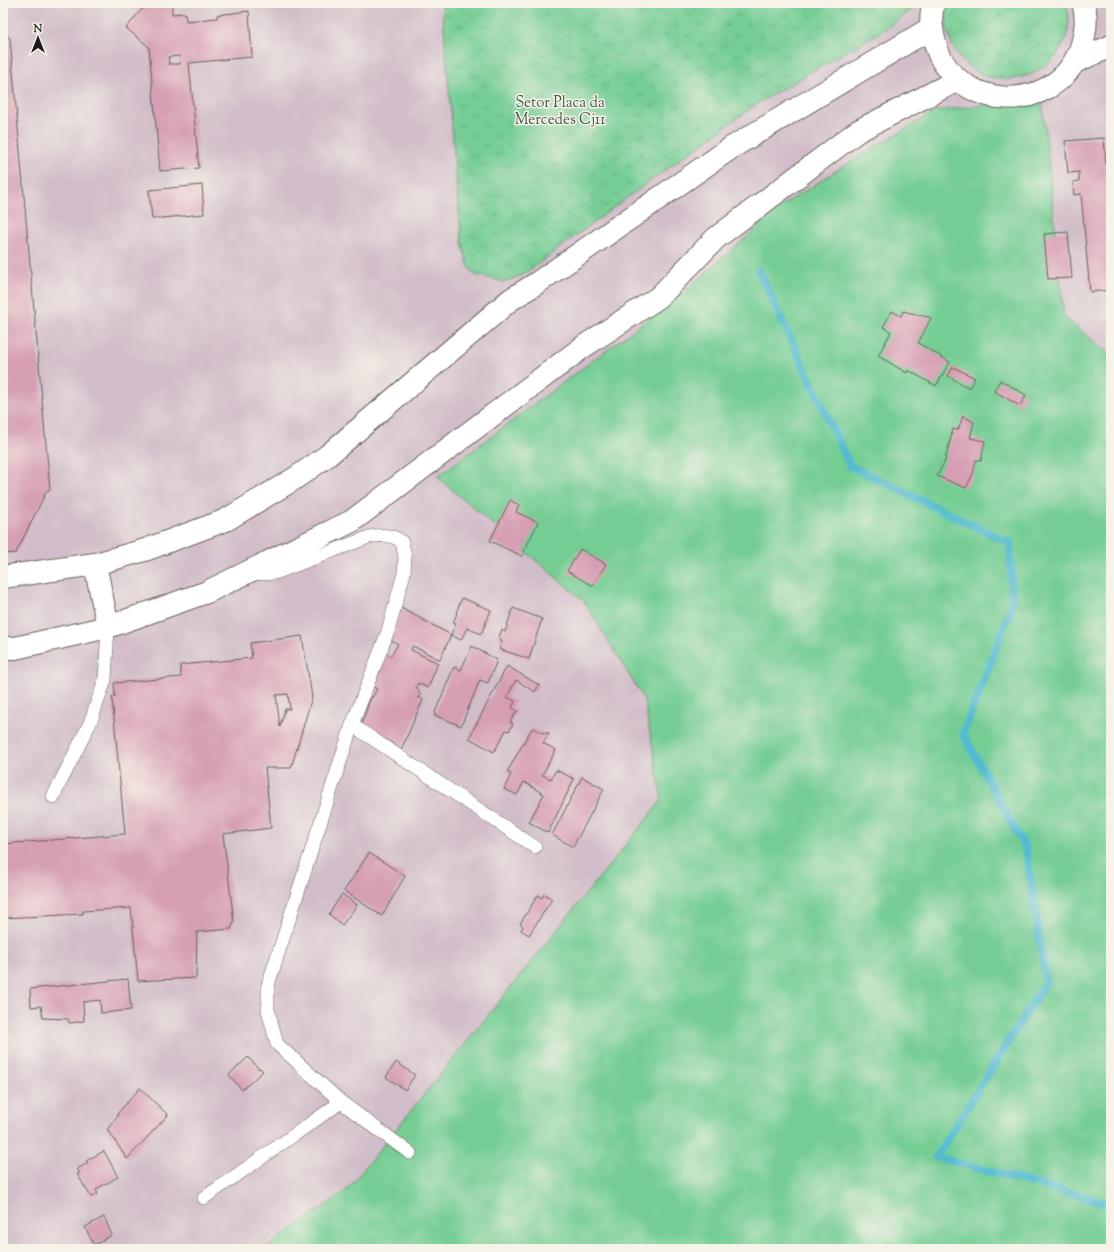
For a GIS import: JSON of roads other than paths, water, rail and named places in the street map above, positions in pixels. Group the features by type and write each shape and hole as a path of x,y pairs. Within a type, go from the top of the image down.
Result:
{"street":[{"path":"934,3 931,28 936,47 944,65 958,80 977,92 998,98 1021,98 1042,92 1061,79 1075,62 1085,36 1085,10 1083,3"},
{"path":"3,577 95,564 145,550 226,520 294,479 327,456 510,300 537,283 731,148 931,28"},
{"path":"1075,62 1111,46"},
{"path":"3,648 15,648 108,627 207,592 352,521 583,347 659,297 716,238 858,131 958,80"},
{"path":"95,564 108,627"}],"lane":[{"path":"249,572 266,574 278,572 369,537 382,535 396,537 402,542 405,558 404,573 388,631 352,725 268,985 268,1010 277,1044 341,1102 410,1153"},
{"path":"53,797 90,723 105,680 108,627"},
{"path":"352,725 535,846"},
{"path":"204,1198 341,1102"}],"waterway":[{"path":"759,271 850,466 1010,543 1012,606 963,734 1026,849 1046,982 936,1157 1096,1200 1111,1206"}],"park label":[{"name":"Setor Placa da Mercedes Cj11","path":"560,112"}]}
